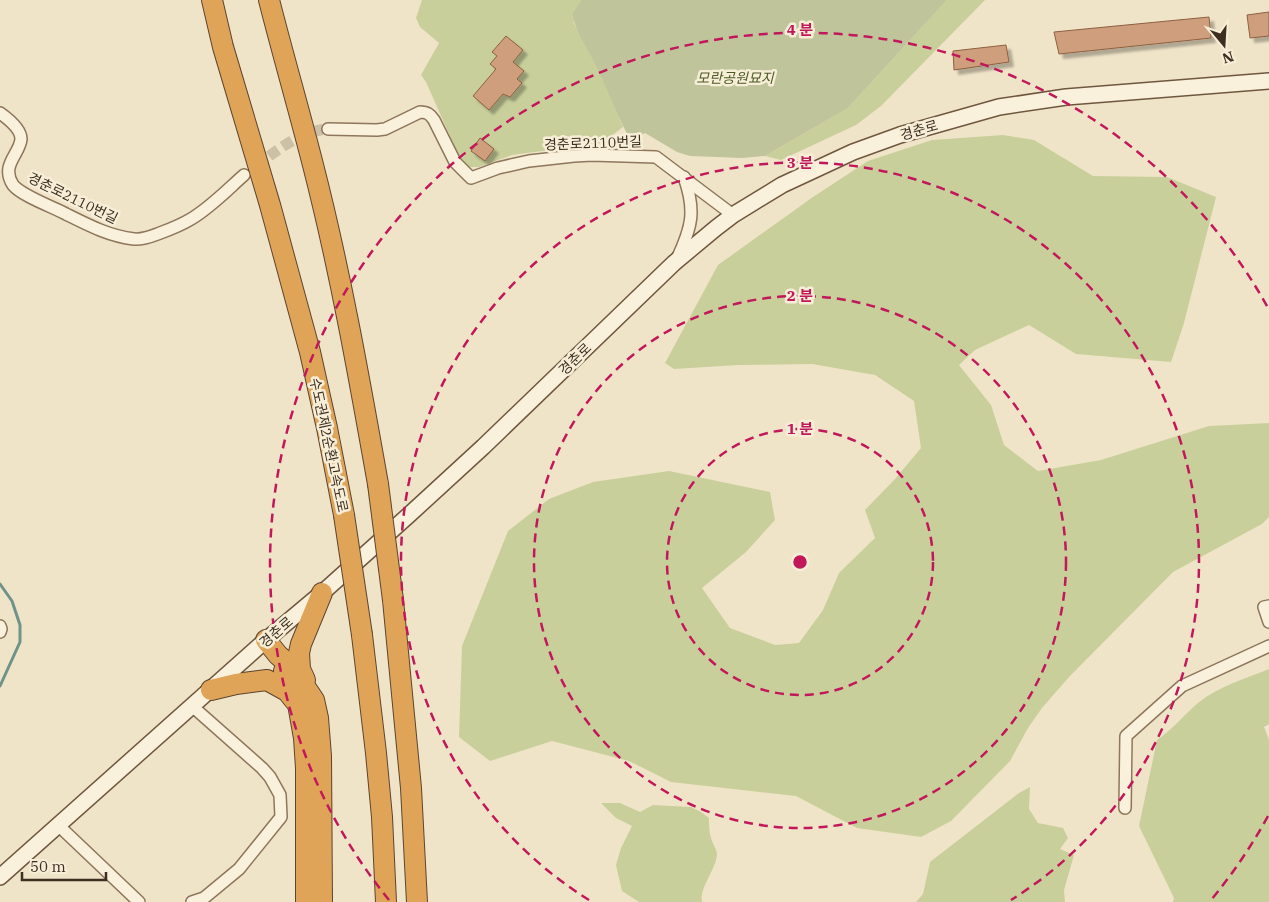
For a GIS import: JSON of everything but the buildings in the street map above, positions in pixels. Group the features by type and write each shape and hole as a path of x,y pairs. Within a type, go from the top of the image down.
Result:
{"highway":[{"name":"수도권제2순환고속도로","path":"212,0 223,47 270,205 310,352 344,515 362,635 376,753 382,817 386,902"},
{"path":"268,0 313,165 339,276 378,484 402,682 411,788 417,902"},
{"path":"306,902 306,768 304,738 306,702 299,653 322,593"},
{"path":"272,648 292,667 306,702 318,718 322,756 322,902"},
{"path":"211,690 241,683 267,680 306,702"}],"street":[{"name":"경춘로","path":"0,878 192,706 211,690 272,648 322,593 483,447 674,263 733,215 782,185 853,152 900,135 998,107 1066,97 1269,81"},
{"name":"경춘로2110번길","path":"0,112 16,128 21,138 20,144 8,167 8,174 13,185 26,194 106,233 136,240 179,225 202,212 244,175"},
{"name":"경춘로2110번길","path":"328,129 385,129 420,112 426,112 434,120 455,162 471,178 498,168 529,161 592,155 656,157 733,215"},
{"path":"674,263 683,245 691,219 692,207 684,177"},
{"path":"1269,606 1264,608 1269,622"},
{"path":"0,626 0,632"},
{"path":"1125,808 1126,736 1182,686 1269,646"},
{"path":"192,706 270,777 280,795 281,817 239,870 204,898 192,902"},
{"path":"58,825 138,902"}],"green space":[{"path":"422,0 581,0 572,14 574,24 598,69 623,127 602,143 512,155 479,167 469,167 461,161 426,82 421,75 439,43 420,27 416,18"},
{"name":"모란공원묘지","path":"581,0 947,0 848,108 765,156 742,158 690,156 677,152 645,133 631,141 574,21 572,14"},
{"path":"947,0 985,0 881,106 856,125 781,160 765,156 848,108"},
{"path":"1003,135 1034,140 1093,176 1167,177 1216,197 1184,323 1171,362 1076,354 1029,325 975,350 959,365 991,405 1004,445 1038,471 1101,460 1209,426 1269,423 1269,517 1262,524 1173,572 1069,677 1042,708 1028,728 1010,761 951,821 921,837 857,828 796,796 671,782 629,761 552,741 490,761 459,737 462,646 508,531 549,499 593,482 669,471 770,492 775,520 746,552 702,588 730,628 775,645 799,643 823,610 839,573 875,538 865,510 921,448 914,401 875,375 812,364 738,365 674,369 665,363 718,265 813,197 868,161 932,140"},
{"path":"1269,669 1269,724 1264,727 1269,740 1269,902 1173,902 1174,898 1139,826 1157,740 1206,697 1232,683"},
{"path":"1030,787 1029,809 1038,823 1063,828 1068,838 1060,849 1074,855 1064,890 1065,902 916,902 923,894 930,862 1019,793"},
{"path":"601,803 620,803 640,812 653,805 691,807 709,818 710,836 717,853 703,890 702,902 639,902 622,891 616,865 621,848 632,826 616,818"}],"waterway":[{"path":"0,584 12,601 20,625 20,642 0,686"}],"tunnel":[{"path":"256,166 299,137 318,130 328,129"}]}
